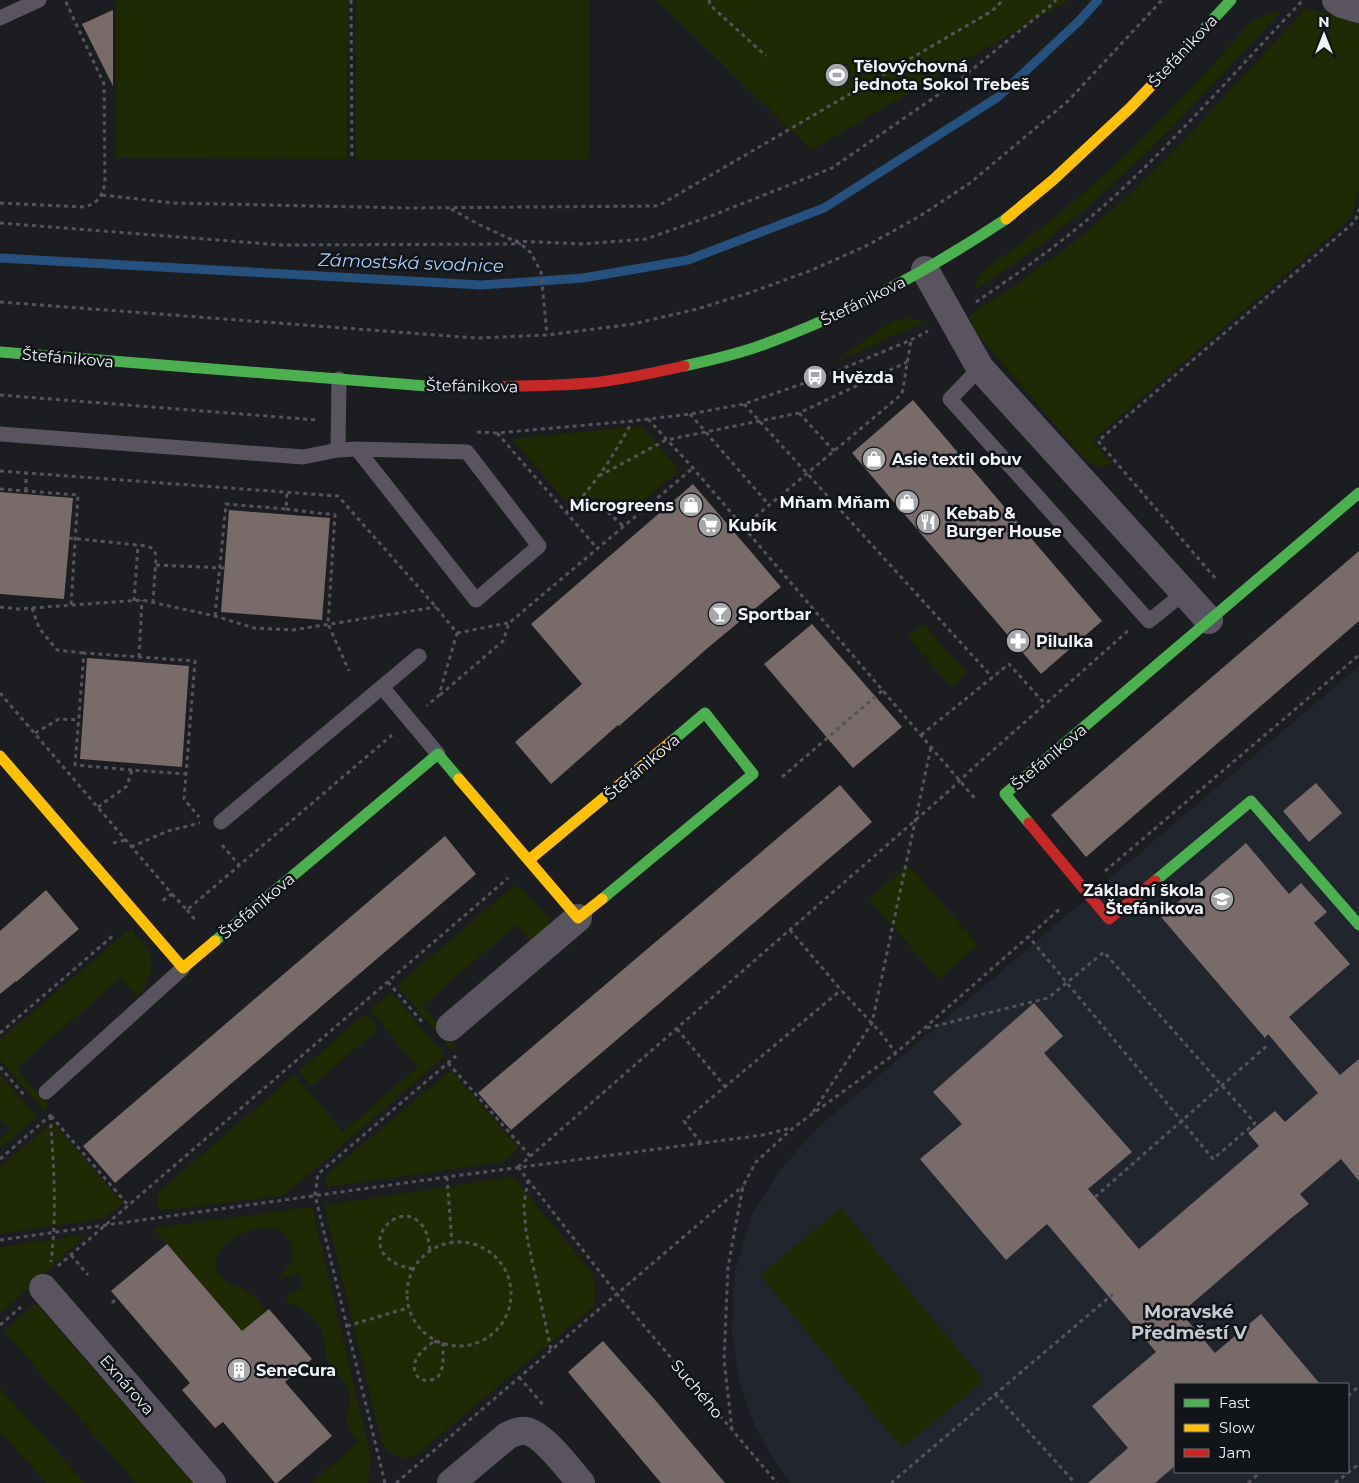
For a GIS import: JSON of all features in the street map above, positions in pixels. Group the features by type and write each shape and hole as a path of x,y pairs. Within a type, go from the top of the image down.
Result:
{"street":[{"name":"Štefánikova","path":"0,352 439,387 590,383 642,376 722,358 764,345 828,318 924,270 1013,214 1054,180 1130,108 1232,0"},
{"path":"1336,0 1342,4 1359,9"},
{"name":"Štefánikova","path":"924,270 980,368 1210,620"},
{"name":"Štefánikova","path":"1359,493 1005,794 1109,919 1251,801 1359,925"},
{"name":"Štefánikova","path":"450,1027 578,918 753,774 705,713 529,860"},
{"name":"Štefánikova","path":"183,968 438,754"},
{"path":"438,754 578,918"},
{"path":"0,756 183,968"},
{"name":"Exnárova","path":"47,1278 212,1483"},
{"path":"451,1483 507,1436 515,1432 524,1431 539,1436 581,1483"}],"lane":[{"path":"0,18 39,0"},
{"path":"980,368 950,399 1149,621 1184,593"},
{"path":"338,450 339,379"},
{"path":"0,434 303,457 356,448 467,452 539,546 476,600 356,448"},
{"path":"221,822 419,656"},
{"path":"382,687 438,754"},
{"path":"46,1092 183,968"}],"path":[{"path":"0,203 85,206 95,204 102,195 105,184 104,84 65,0"},
{"path":"351,0 352,158"},
{"path":"709,0 710,5 766,56"},
{"path":"102,195 174,203 450,208 658,206 992,11 1003,0"},
{"path":"515,242 583,244 646,239 711,216 832,168 958,81 1056,0"},
{"path":"0,302 476,338 547,335 633,324 697,309 752,292 812,270 868,245 920,216 970,183 1068,101 1162,0"},
{"path":"450,208 480,226 521,244 531,253 541,272 547,335"},
{"path":"1234,600 1098,441 1351,226 1356,219 1359,209"},
{"path":"1356,219 1359,222"},
{"path":"0,223 281,245 521,244"},
{"path":"743,527 902,394 911,340"},
{"path":"598,476 666,440 799,413 907,362"},
{"path":"0,395 338,423"},
{"path":"744,404 992,678"},
{"path":"799,413 834,452"},
{"path":"690,414 769,505"},
{"path":"469,432 497,432 632,421 648,418 693,468 979,803"},
{"path":"566,513 580,500 598,476 632,421"},
{"path":"497,432 597,548"},
{"path":"457,633 509,623 693,468"},
{"path":"0,471 338,496 457,633"},
{"path":"26,473 26,491"},
{"path":"0,489 78,495 71,605"},
{"path":"286,509 287,492"},
{"path":"216,616 222,568 226,504 335,515 328,624 349,671"},
{"path":"566,513 577,507 594,504 602,507 623,526"},
{"path":"69,538 152,548 156,552 153,602"},
{"path":"134,601 138,545"},
{"path":"156,565 222,568"},
{"path":"0,606 19,609 142,600 216,616 254,628 293,630 436,607"},
{"path":"139,657 142,600"},
{"path":"32,608 39,628 57,650 195,662 184,799 203,822 168,831 131,847"},
{"path":"518,1167 915,821 1145,616"},
{"path":"420,711 503,641 509,623"},
{"path":"439,695 457,633"},
{"path":"84,653 75,765 186,774"},
{"path":"732,1430 724,1360 728,1267 743,1186 756,1162 792,1128 896,1053 1359,654"},
{"path":"922,735 1009,664 1045,704"},
{"path":"823,742 883,690"},
{"path":"0,693 186,910 395,733"},
{"path":"34,733 58,719 79,720"},
{"path":"812,1114 872,1023 931,746"},
{"path":"98,808 127,786 132,770"},
{"path":"221,844 240,865"},
{"path":"105,1225 529,860"},
{"path":"157,905 172,894"},
{"path":"790,930 896,1053"},
{"path":"0,1033 120,931"},
{"path":"1029,937 1213,1159 1255,1123 1098,945"},
{"path":"924,1028 1048,998 1104,952"},
{"path":"701,1143 684,1121 726,1088 841,990"},
{"path":"677,1029 726,1088"},
{"path":"1095,1197 1269,1044"},
{"path":"385,1483 316,1196 318,1174 448,1063 531,1157"},
{"path":"0,1160 58,1109"},
{"path":"50,1116 128,1205"},
{"path":"47,1278 55,1232 55,1195 50,1116"},
{"path":"0,1240 518,1167 763,1135 792,1128"},
{"name":"Suchého","path":"518,1167 617,1294 777,1483"},
{"path":"446,1177 452,1242"},
{"path":"528,1180 524,1204 526,1232 550,1350"},
{"path":"396,1483 743,1186"},
{"path":"413,1269 391,1262 382,1250 380,1235 389,1222 396,1218 404,1217 412,1218 419,1222 424,1228 430,1251"},
{"path":"452,1242 468,1243 482,1248 495,1257 504,1269 510,1283 511,1299 507,1314 500,1327 488,1338 474,1344 459,1346 443,1344 423,1332 414,1321 408,1308 406,1295 408,1282 413,1269 420,1259 430,1251 452,1242"},
{"path":"71,1255 88,1274"},
{"path":"891,1483 1113,1294"},
{"path":"112,1303 117,1298"},
{"path":"347,1326 408,1308"},
{"path":"434,1340 422,1351 415,1362 414,1368 416,1373 423,1380 428,1381 438,1377 443,1366 443,1344"},
{"path":"995,1394 1075,1483"},
{"path":"1349,1472 1359,1464"},
{"path":"1248,1483 1260,1473"},
{"path":"1335,1483 1348,1473"}],"shaded area":[{"name":"Základní škola Štefánikova","path":"1359,666 1359,1483 792,1483 780,1469 756,1429 740,1385 732,1334 734,1274 752,1215 777,1174 813,1132"}],"green space":[{"path":"116,0 348,0 347,159 116,158"},
{"path":"356,0 589,0 589,159 356,159"},
{"name":"Tělovýchovná jednota Sokol Třebeš","path":"657,0 1069,0 811,150"},
{"path":"1305,9 1359,22 1359,189 1353,212 1346,223 1092,440 1111,463 1103,466 1095,465 1081,455 974,330 969,315 1016,285 1074,242 1123,201 1196,128"},
{"path":"1282,10 1174,125 1098,198 1016,262 972,291 981,273 1061,213 1130,151 1249,25 1264,16"},
{"path":"906,318 927,321 831,364 885,326"},
{"path":"641,426 680,470 634,509 626,510 616,509 599,499 570,500 562,497 512,439"},
{"path":"924,624 967,674 952,687 908,637"},
{"path":"909,865 978,945 939,979 869,899"},
{"path":"515,886 523,889 552,925 533,944 516,925 422,1006 457,1046 452,1050 397,986"},
{"path":"130,929 148,950 151,963 150,975 137,997 121,978 16,1068 49,1106 44,1111 0,1060 0,1040"},
{"path":"391,992 445,1056 285,1195 158,1211 158,1193 294,1075 343,1132 418,1067 370,1010"},
{"path":"365,1014 378,1029 312,1086 299,1071"},
{"path":"451,1070 519,1148 504,1162 328,1187 325,1185 327,1174"},
{"path":"0,1074 37,1117 0,1149 0,1139 10,1130 0,1118"},
{"path":"53,1122 123,1203 104,1218 0,1234 0,1167"},
{"path":"513,1177 591,1271 596,1288 593,1307 415,1456 396,1456 382,1443 324,1205"},
{"path":"312,1207 369,1449 371,1461 368,1483 311,1483 359,1442 347,1425 350,1401 349,1392 329,1363 321,1327 304,1310 293,1304 290,1305 284,1295 304,1288 299,1273 280,1279 281,1274 291,1262 292,1251 288,1238 279,1230 265,1228 250,1231 235,1237 223,1246 216,1258 217,1270 220,1275 231,1284 248,1292 266,1311 242,1331 153,1228"},
{"path":"841,1208 984,1381 902,1448 760,1275"},
{"path":"86,1235 0,1314 0,1247"},
{"path":"36,1303 193,1483 136,1483 4,1331"},
{"path":"0,1388 85,1483 46,1483 0,1432"}],"building":[{"path":"113,10 113,86 82,24"},
{"path":"913,400 1102,621 1041,674 852,453"},
{"path":"693,484 781,587 551,784 515,742 582,684 531,624"},
{"path":"0,492 73,498 64,599 0,594"},
{"path":"229,510 330,518 322,620 221,612"},
{"path":"1359,551 1359,621 1086,857 1051,815"},
{"path":"812,624 902,727 853,768 764,664"},
{"path":"87,658 189,666 182,767 80,759"},
{"path":"1316,783 1342,813 1309,842 1283,811"},
{"path":"840,785 872,822 511,1130 478,1093"},
{"path":"445,836 476,874 115,1183 83,1146"},
{"path":"1246,843 1289,894 1301,883 1327,912 1314,923 1350,964 1289,1017 1340,1075 1359,1059 1359,1181 1341,1159 1300,1194 1309,1204 1181,1313 1215,1353 1261,1314 1319,1383 1174,1383 1174,1467 1155,1483 1088,1483 1128,1448 1092,1406 1156,1352 1047,1224 1006,1260 920,1159 962,1124 933,1092 1034,1003 1063,1036 1044,1053 1132,1152 1088,1189 1139,1249 1259,1146 1248,1133 1275,1111 1285,1122 1318,1093 1268,1034 1265,1038 1161,917"},
{"path":"46,890 79,929 0,994 0,931"},
{"name":"SeneCura","path":"167,1244 242,1331 269,1309 312,1359 285,1382 332,1436 277,1483 223,1422 215,1428 182,1390 190,1383 111,1291"},
{"path":"603,1341 725,1483 661,1483 568,1372"}],"waterway":[{"name":"Zámostská svodnice","path":"0,258 481,285 583,278 688,260 824,208 998,97 1079,21 1098,0"}],"traffic: fast":[{"path":"1152,85 1231,0"},
{"path":"684,366 755,348 797,332 859,304 949,255 1006,219"},
{"path":"0,352 451,387"},
{"path":"1029,823 1005,794 1359,493"},
{"path":"602,899 753,774 705,713 672,741"},
{"path":"215,941 438,754 459,779"},
{"path":"1155,881 1251,801 1359,925"}],"traffic: slow":[{"path":"1006,219 1053,180 1152,85"},
{"path":"529,860 672,741"},
{"path":"0,756 183,968 215,941"},
{"path":"459,779 578,918 602,899"}],"traffic: jam":[{"path":"451,387 538,386 590,383 649,374 684,366"},
{"path":"1029,823 1109,919 1155,881"}],"place":[{"name":"Tělovýchovná jednota Sokol Třebeš","path":"837,75"},
{"name":"Hvězda","path":"815,377"},
{"name":"Asie textil obuv","path":"874,459"},
{"name":"Mňam Mňam","path":"907,502"},
{"name":"Microgreens","path":"691,505"},
{"name":"Kebab & Burger House","path":"928,522"},
{"name":"Kubík","path":"710,525"},
{"name":"Sportbar","path":"720,614"},
{"name":"Pilulka","path":"1018,641"},
{"name":"Základní škola Štefánikova","path":"1222,899"},
{"name":"SeneCura","path":"239,1370"}],"district":[{"name":"Moravské Předměstí V","path":"1189,1322"}]}
